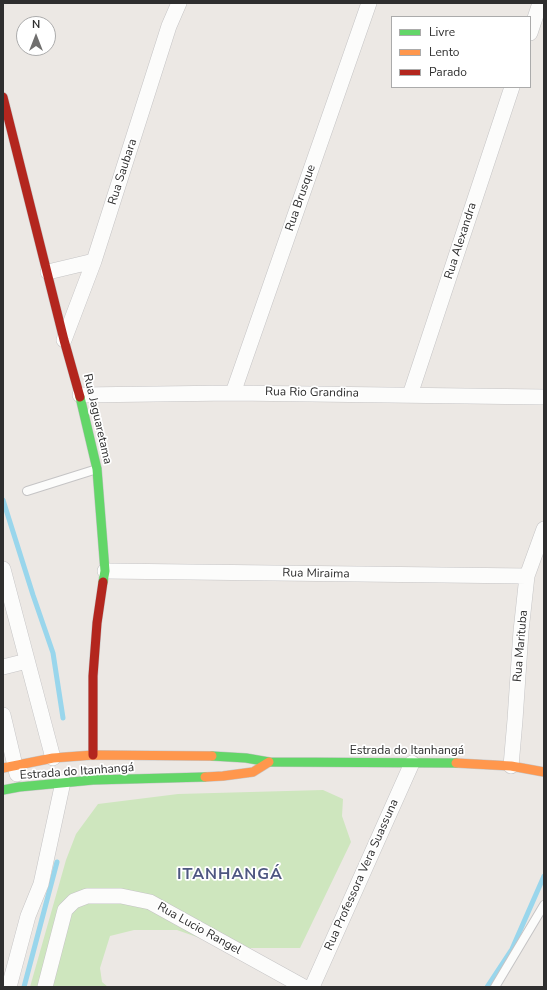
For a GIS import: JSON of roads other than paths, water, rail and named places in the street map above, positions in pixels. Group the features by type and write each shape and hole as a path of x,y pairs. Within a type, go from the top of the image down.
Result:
{"main road":[{"name":"Rua Jaguaretama","path":"3,97 64,340 80,394 97,469 106,571 97,623 93,676 93,755"},
{"name":"Estrada do Itanhangá","path":"9,766 53,758 93,755 222,756 269,762 467,763 511,766 544,772"},
{"name":"Estrada do Itanhangá","path":"3,790 63,782 93,780 223,776 253,772 269,762"}],"street":[{"name":"Rua Saubara","path":"64,340 94,261 169,26 179,3"},
{"name":"Rua Brusque","path":"233,392 369,3"},
{"path":"531,30 540,3"},
{"name":"Rua Alexandra","path":"410,394 512,88"},
{"path":"48,272 94,261"},
{"name":"Rua Rio Grandina","path":"80,394 233,392 410,394 544,398"},
{"name":"Rua Marituba","path":"511,766 521,631 527,576 544,529"},
{"path":"3,570 6,597 27,662 53,758"},
{"name":"Rua Miraima","path":"106,571 527,576"},
{"path":"3,667 27,662"},
{"path":"3,715 9,766 19,787"},
{"name":"Rua Professora Vera Suassuna","path":"312,987 412,763"},
{"path":"9,987 28,916 41,884 63,782"},
{"name":"Rua Lucio Rangel","path":"45,987 65,910 74,901 87,896 121,896 150,902 304,987"}],"lane":[{"path":"27,491 97,469"},
{"path":"495,987 544,906"}],"waterway":[{"path":"3,500 53,653 63,718"},
{"path":"24,987 57,862"},
{"path":"487,987 512,949 544,876"}],"district":[{"name":"ITANHANGÁ","path":"230,875"}]}
